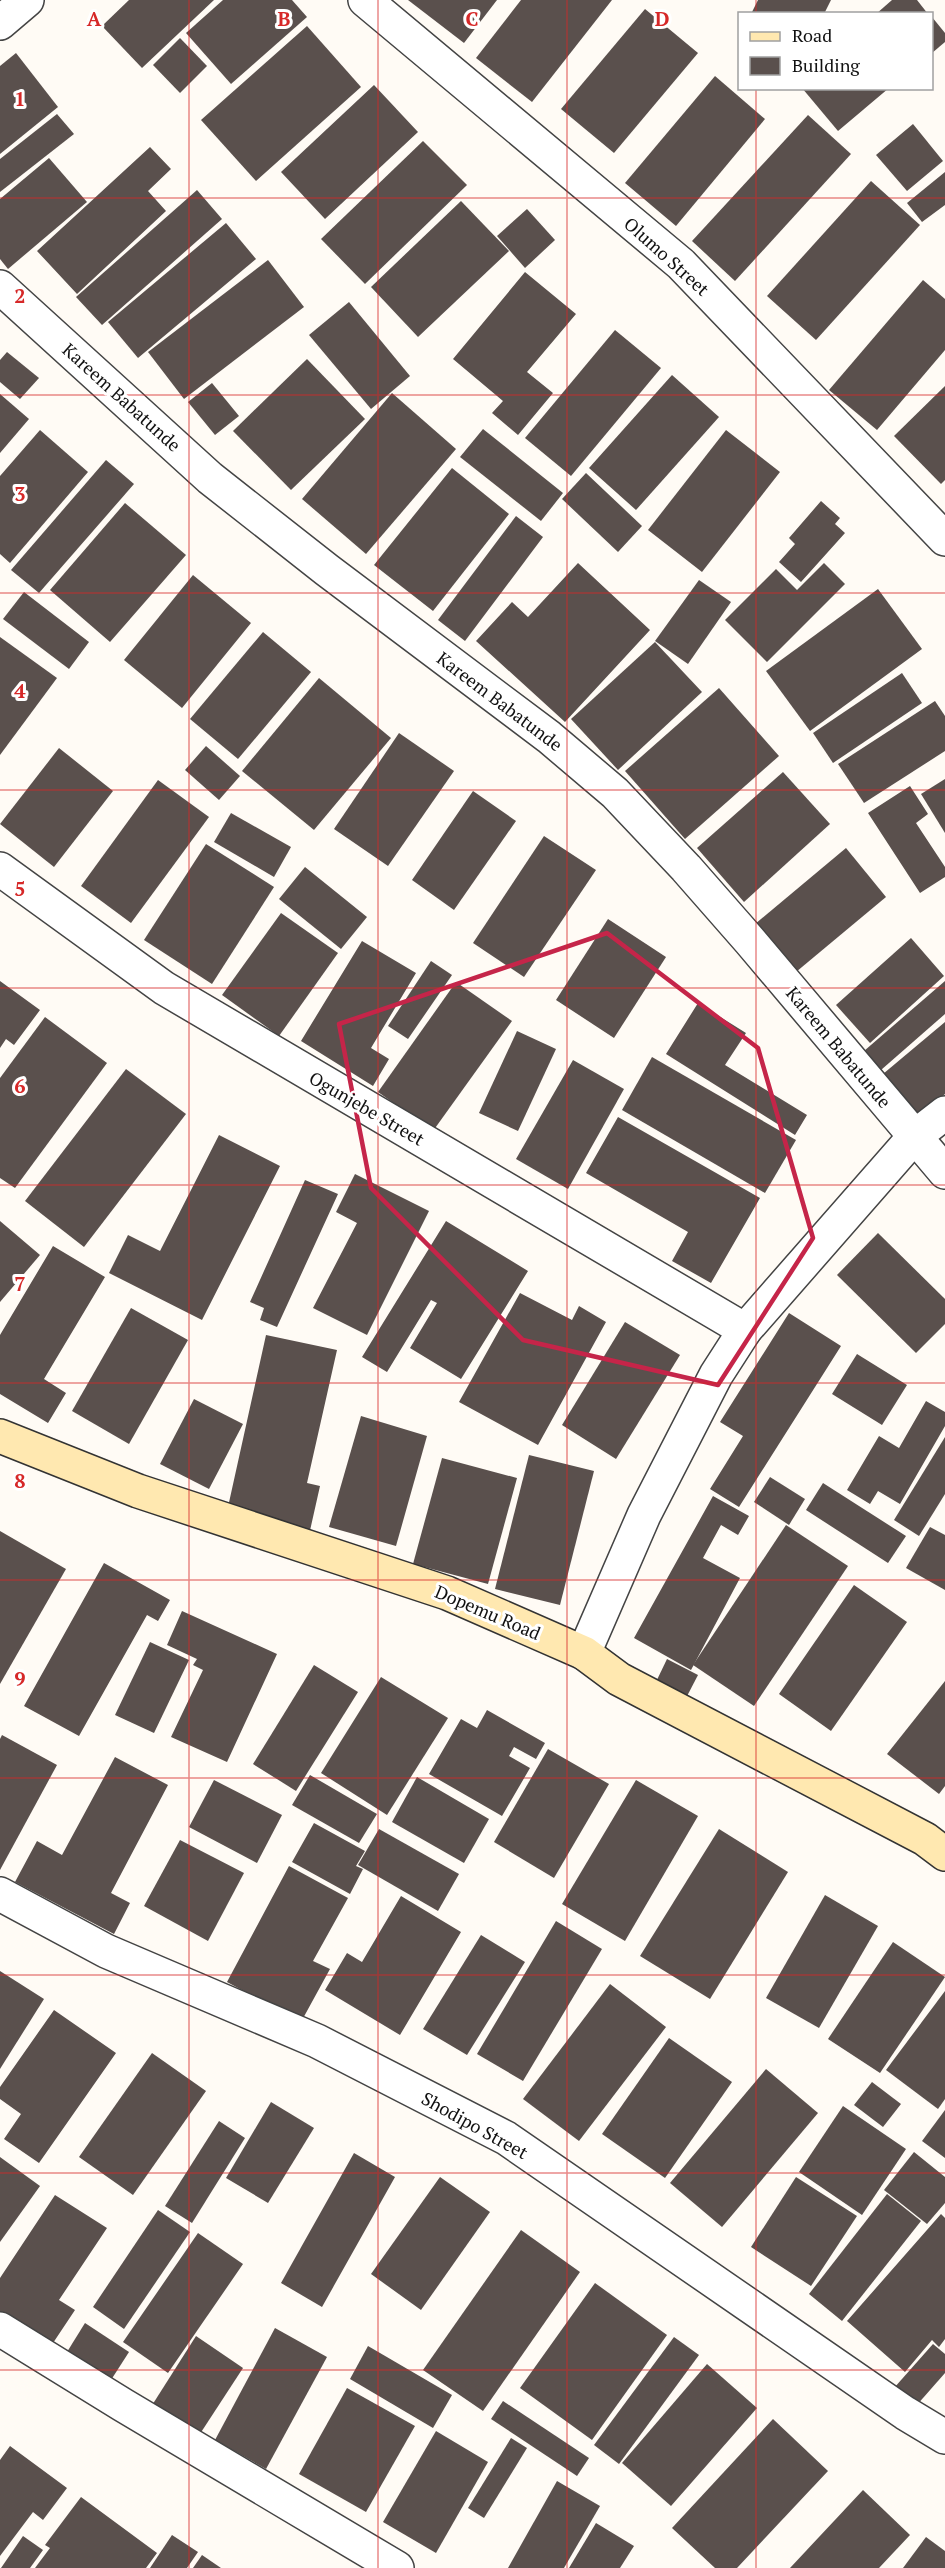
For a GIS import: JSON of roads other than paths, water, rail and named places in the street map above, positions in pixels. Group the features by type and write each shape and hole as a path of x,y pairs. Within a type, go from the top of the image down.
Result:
{"main road":[{"name":"Dopemu Road","path":"0,1436 138,1491 447,1593 584,1653 619,1679 906,1828 945,1854"}],"street":[{"path":"0,23 27,0"},
{"name":"Olumo Street","path":"365,0 681,264 945,539"},
{"name":"Kareem Babatunde","path":"0,287 210,478 327,570 549,737 615,793 686,868 750,941 945,1172"},
{"name":"Ogunjebe Street","path":"0,869 164,988 746,1330"},
{"path":"584,1653 644,1515 678,1445 716,1375 746,1330 914,1137 945,1113"},
{"name":"Shodipo Street","path":"0,1894 106,1951 317,2041 506,2138 905,2414 945,2437"},
{"path":"0,2329 397,2568"}]}
